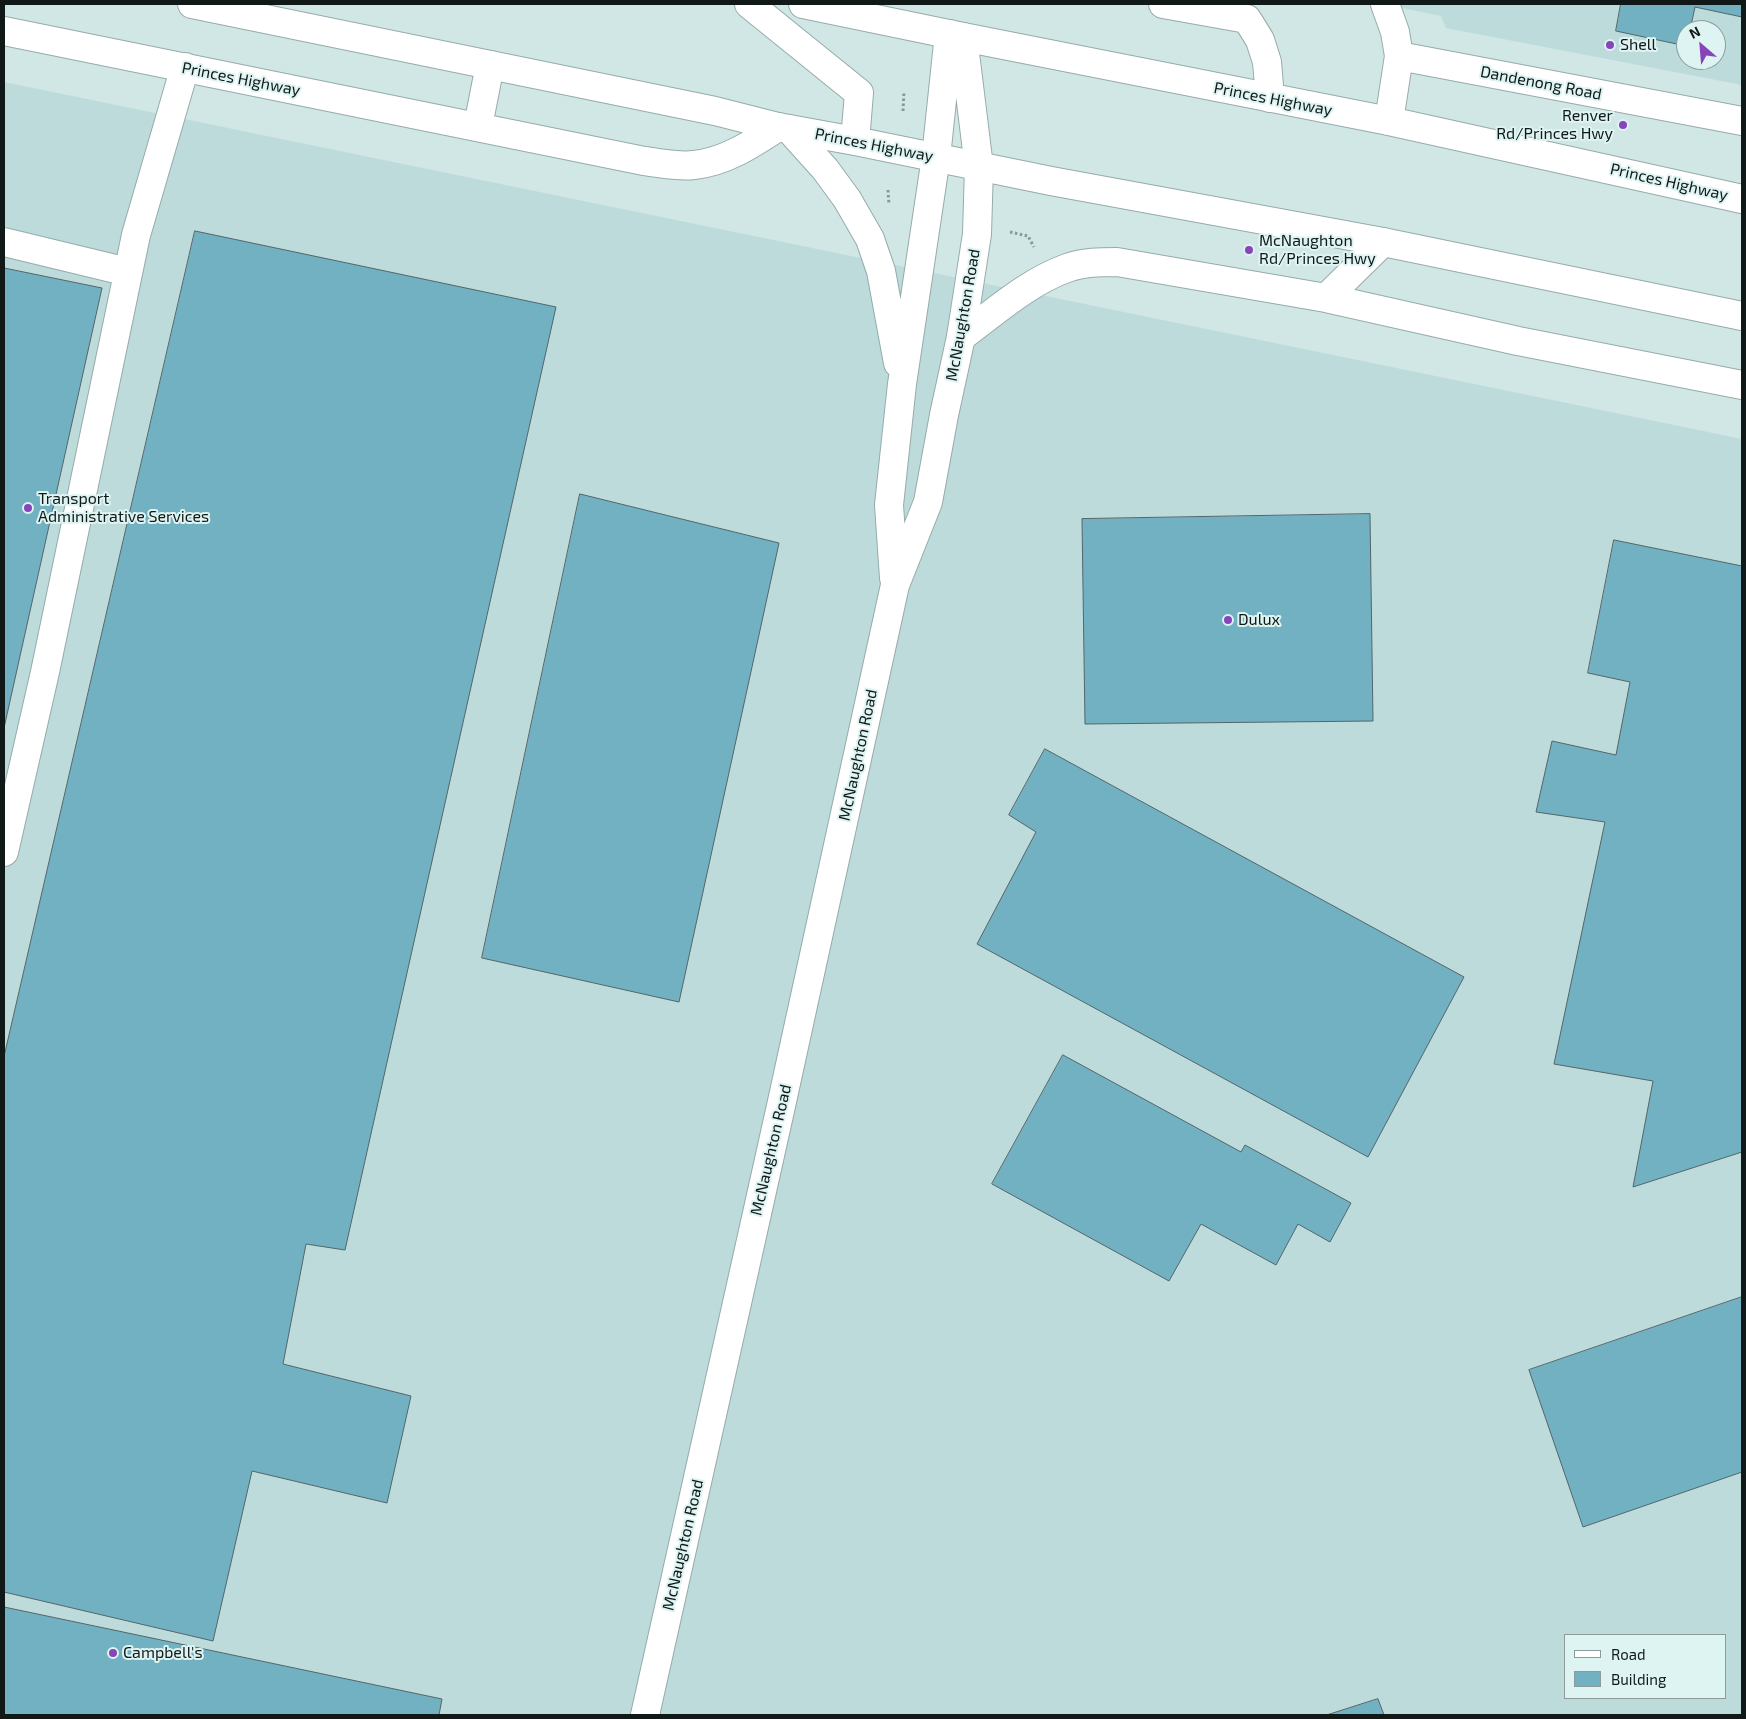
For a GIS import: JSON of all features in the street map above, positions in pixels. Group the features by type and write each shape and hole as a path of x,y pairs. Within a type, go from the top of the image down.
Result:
{"main road":[{"name":"Princes Highway","path":"192,4 714,111 784,128 979,167 1384,242 1742,316"},
{"path":"749,4 859,93 855,141"},
{"name":"Princes Highway","path":"803,4 1389,121 1742,199"},
{"path":"1163,4 1247,19 1260,40 1267,62 1270,98"},
{"path":"1385,4 1395,32 1399,56 1389,121"},
{"name":"Princes Highway","path":"4,31 673,165 695,165 724,157 784,128"},
{"name":"McNaughton Road","path":"895,585 889,505 902,384 956,36"},
{"name":"McNaughton Road","path":"645,1715 777,1126 895,585 928,502 961,337 978,234 979,167 956,36"},
{"name":"Dandenong Road","path":"1399,56 1742,121"},
{"path":"478,126 490,65"},
{"path":"4,852 45,672 136,235 185,67"},
{"path":"784,128 825,169 847,199 870,239 881,270 902,384"},
{"path":"4,242 128,272"},
{"path":"1326,298 1384,242"},
{"path":"961,337 1029,287 1068,267 1094,262 1117,262 1326,298 1518,341 1742,385"}],"path":[{"path":"903,111 904,91"},
{"path":"1010,232 1028,236 1037,253"}],"shaded area":[{"name":"Shell","path":"1383,4 1742,4 1742,85 1446,28 1441,16"},
{"path":"4,82 1742,439 1742,1715 4,1715"}],"building":[{"path":"1621,4 1742,4 1742,17 1695,7 1692,20 1676,20 1676,44 1616,31"},
{"path":"195,231 556,307 345,1250 306,1244 283,1364 411,1396 387,1503 252,1471 213,1641 4,1592 4,1057"},
{"name":"Transport Administrative Services","path":"4,268 102,288 4,728"},
{"path":"580,494 779,543 679,1002 482,958"},
{"name":"Dulux","path":"1370,514 1373,721 1085,724 1082,519"},
{"path":"1614,540 1742,566 1742,1152 1633,1187 1653,1081 1554,1064 1605,822 1536,812 1552,741 1616,755 1630,682 1588,673"},
{"path":"1045,749 1464,977 1368,1157 977,944 1036,832 1009,815"},
{"path":"1063,1055 1241,1152 1245,1145 1351,1203 1330,1242 1298,1224 1276,1265 1201,1224 1169,1281 992,1184"},
{"path":"1742,1297 1742,1472 1583,1527 1529,1370"},
{"name":"Campbell's","path":"4,1607 442,1699 439,1715 4,1715"},
{"path":"1378,1699 1384,1715 1327,1715"}],"place":[{"name":"Shell","path":"1610,45"},
{"name":"Renver Rd/Princes Hwy","path":"1623,125"},
{"name":"McNaughton Rd/Princes Hwy","path":"1249,250"},
{"name":"Transport Administrative Services","path":"28,508"},
{"name":"Dulux","path":"1228,620"},
{"name":"Campbell's","path":"113,1653"}]}
